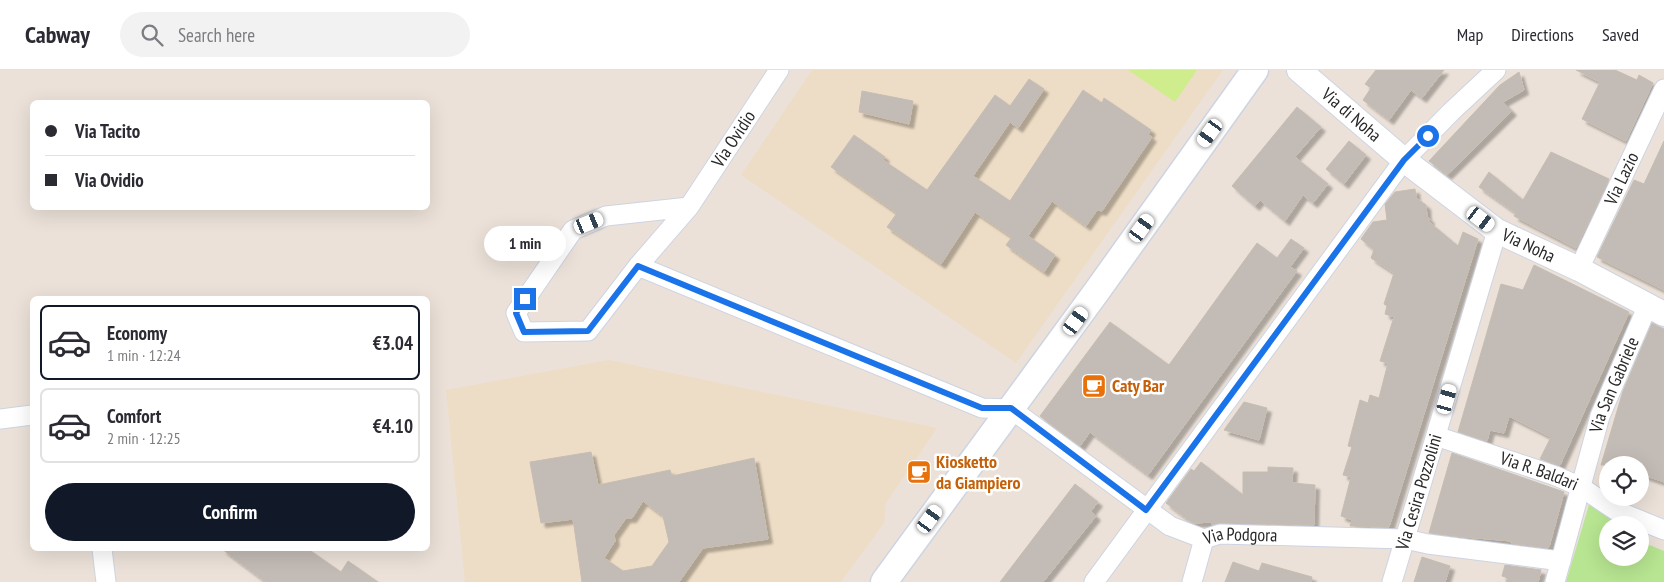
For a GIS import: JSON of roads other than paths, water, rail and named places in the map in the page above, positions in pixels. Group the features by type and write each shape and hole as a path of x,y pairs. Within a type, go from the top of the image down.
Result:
{"main road":[{"path":"884,582 1255,70"}],"street":[{"name":"Via Ovidio","path":"689,207 606,216 572,230 516,313 524,332 588,331 638,266 689,207 779,70"},
{"name":"Via di Noha","path":"1299,70 1404,160"},
{"path":"1094,582 1404,160 1496,70"},
{"name":"Via Lazio","path":"1579,269 1664,88"},
{"name":"Via Noha","path":"1404,160 1497,231 1579,269 1656,309"},
{"name":"Via Cesira Pozzolini","path":"1392,582 1497,231"},
{"path":"638,266 982,408 1011,408"},
{"name":"Via San Gabriele","path":"1555,582 1600,416 1656,309"},
{"name":"Via Podgora","path":"1011,408 1146,510 1170,526 1204,539 1220,534 1405,539 1428,544 1561,561"},
{"path":"0,419 30,415"},
{"name":"Via R. Baldari","path":"1436,436 1556,476 1581,487 1615,510 1664,530"},
{"path":"1192,582 1204,539"},
{"path":"102,551 106,582"}],"place":[{"name":"Caty Bar","path":"1094,386"},
{"name":"Kiosketto da Giampiero","path":"919,472"}]}
